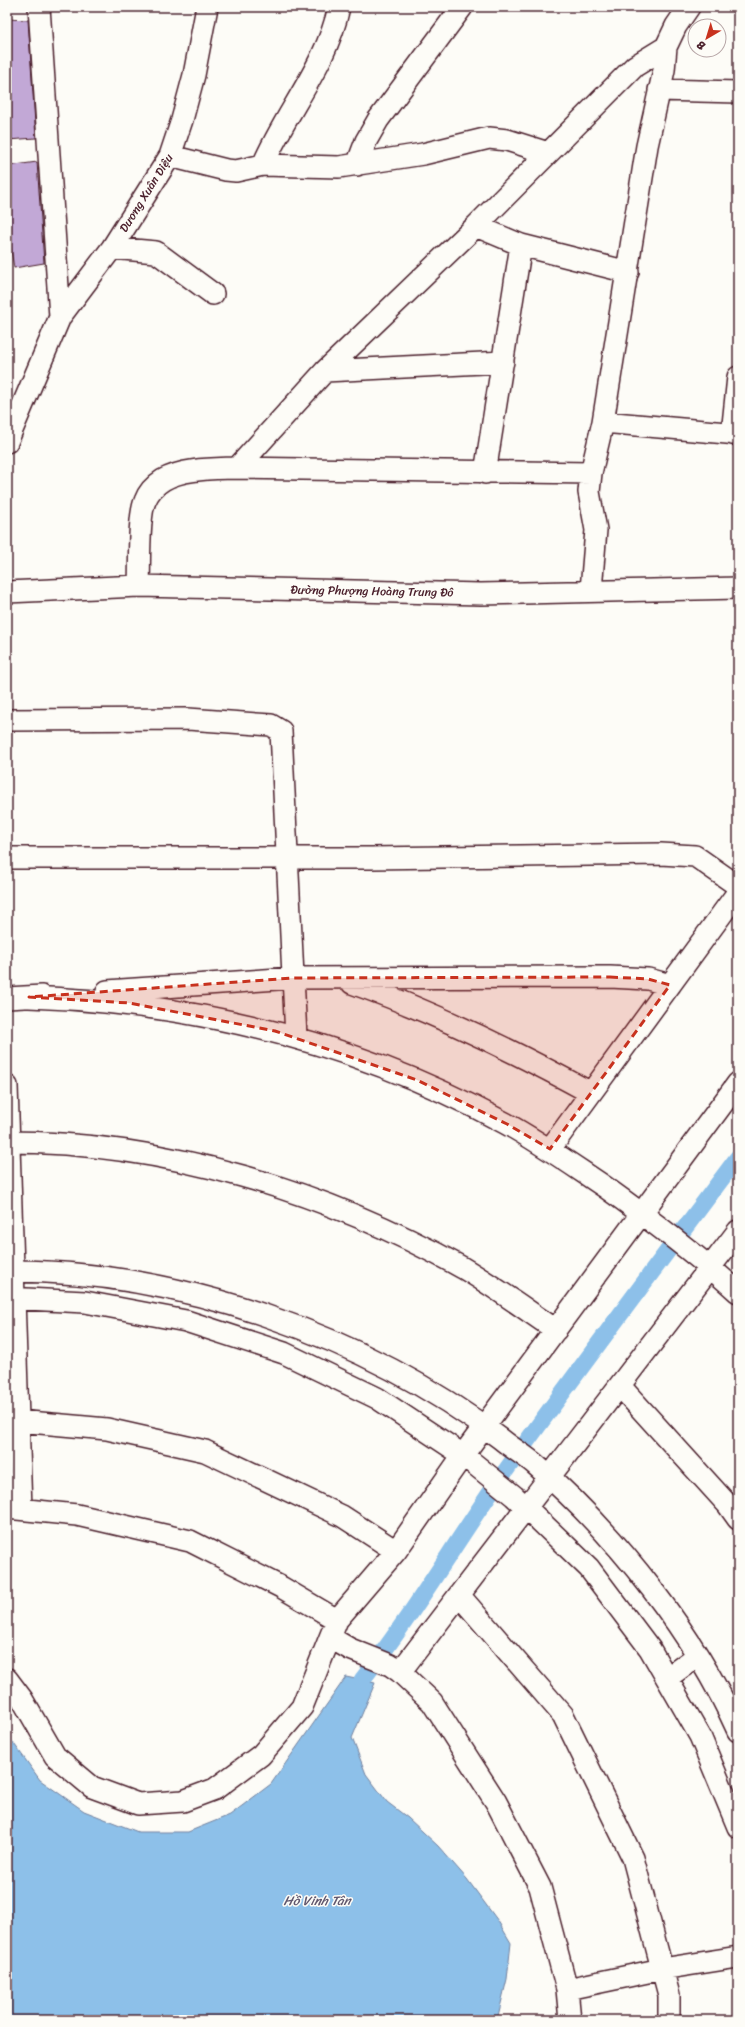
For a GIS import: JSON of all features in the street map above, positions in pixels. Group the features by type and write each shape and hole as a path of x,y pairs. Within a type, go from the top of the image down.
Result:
{"street":[{"path":"7,442 60,317 39,7"},
{"name":"Dương Xuân Diệu","path":"60,317 112,248 170,156 182,120 194,75 207,7"},
{"path":"263,165 321,57 331,34 339,7"},
{"path":"357,165 366,141 378,120 462,7"},
{"path":"591,590 596,530 589,492 591,473 604,422 647,146 664,70 666,47 676,26 689,7"},
{"path":"237,468 325,371 476,226 635,66 666,47"},
{"path":"660,90 738,92"},
{"path":"170,156 226,170 236,170 263,165 320,167 357,165 422,154 490,138 507,140 548,153"},
{"path":"476,226 520,245 628,272"},
{"path":"486,473 520,245"},
{"path":"112,248 156,252 213,294"},
{"path":"325,371 502,362"},
{"path":"604,422 735,434 738,377"},
{"path":"139,586 142,514 145,500 153,489 163,480 184,473 237,468 486,473 591,473"},
{"name":"Đường Phượng Hoàng Trung Đô","path":"7,592 139,586 481,594 591,590 738,588"},
{"path":"7,720 188,718 271,725 281,732 296,1037"},
{"path":"7,858 371,858 660,854 695,856 738,886"},
{"path":"550,1149 738,892"},
{"path":"7,998 293,978 610,977 648,979 670,985"},
{"path":"338,978 395,998 441,1018 555,1073 591,1093"},
{"path":"29,997 79,998 178,1010 227,1019 296,1037 370,1061 417,1080 507,1124 550,1149 650,1219 705,1262 738,1292"},
{"path":"7,1679 22,1699 55,1756 92,1787 138,1804 183,1801 215,1789 261,1755 302,1707 334,1629 396,1551 463,1455 556,1330 650,1219 738,1083"},
{"path":"7,1086 14,1509 77,1515 190,1541 281,1586 334,1629 350,1649 395,1668 432,1702 496,1802 540,1887 567,1988 570,2020"},
{"path":"8,1142 41,1142 151,1155 259,1180 364,1219 385,1229 463,1269 556,1330"},
{"path":"395,1668 459,1594 520,1502 543,1472 620,1386 705,1262 738,1231"},
{"path":"10,1271 34,1270 130,1281 224,1302 315,1334 402,1375 484,1426 543,1472 592,1520 633,1566 670,1614 697,1656 738,1731"},
{"path":"11,1298 85,1302 186,1321 284,1353 377,1398 463,1455 478,1469 520,1502 590,1568 650,1649 700,1736 738,1827"},
{"path":"620,1386 728,1505 738,1519"},
{"path":"13,1421 107,1429 205,1451 342,1516 396,1551"},
{"path":"459,1594 563,1715 633,1858 668,1995 669,2020"},
{"path":"667,1678 697,1656"},
{"path":"567,1988 662,1969 738,1957"}],"highlighted area":[{"path":"610,977 648,979 670,985 550,1149 507,1124 417,1080 275,1031 129,1003 29,997 293,978"}],"water":[{"name":"Hồ Vinh Tân","path":"346,1677 375,1683 352,1738 366,1774 387,1802 408,1818 438,1846 467,1879 498,1921 511,1943 507,1979 497,2020 7,2020 7,1734 40,1780 84,1811 138,1832 188,1832 230,1815 271,1784"}],"building":[{"path":"7,19 28,20 36,138 7,140"},
{"path":"37,162 44,263 14,268 7,226 8,166"}],"waterway":[{"path":"362,1680 398,1631 499,1480 738,1157"}]}
